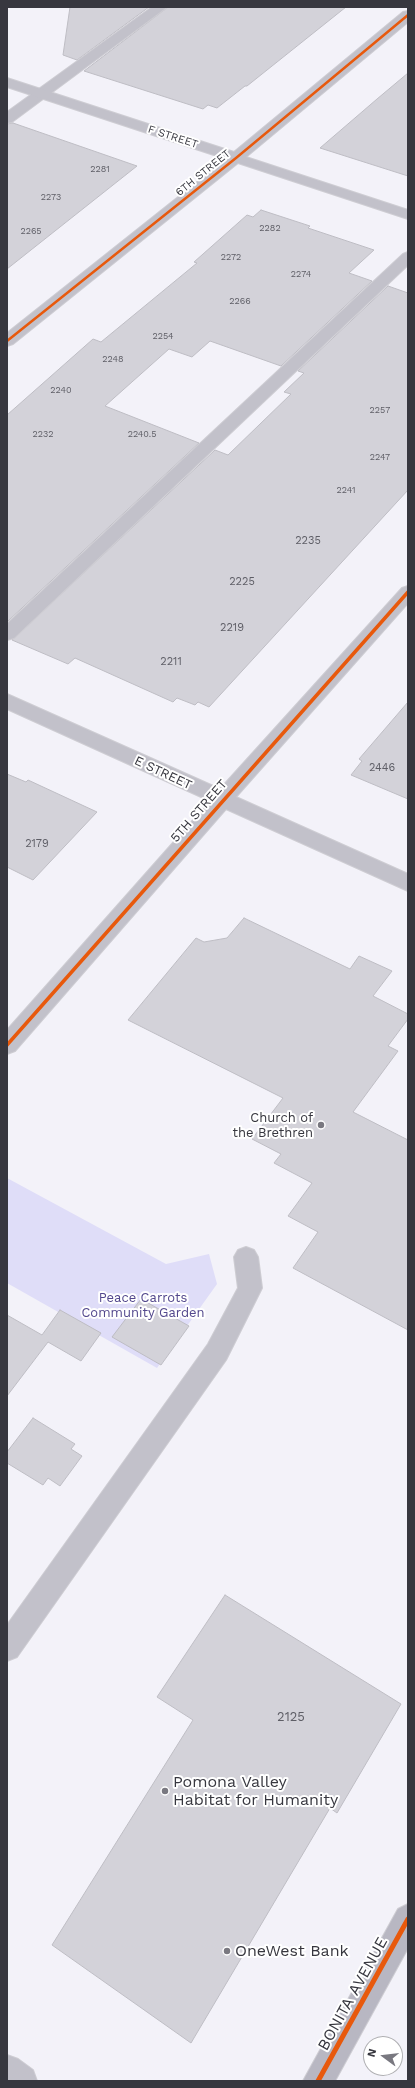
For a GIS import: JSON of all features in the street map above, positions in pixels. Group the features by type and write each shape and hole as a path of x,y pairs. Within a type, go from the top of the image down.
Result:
{"main road":[{"name":"BONITA AVENUE","path":"318,2081 408,1919"}],"street":[{"path":"7,119 160,7"},
{"name":"6TH STREET","path":"7,341 236,158 408,15"},
{"name":"F STREET","path":"7,82 408,215"},
{"path":"7,634 408,257"},
{"name":"5TH STREET","path":"7,1045 222,800 408,592"},
{"name":"E STREET","path":"7,701 222,800 408,883"},
{"path":"7,1648 217,1352 250,1288 246,1257"},
{"path":"7,2070 22,2081"}],"green space":[{"name":"Peace Carrots Community Garden","path":"7,1178 166,1264 209,1254 217,1284 157,1368 7,1283"}],"building":[{"path":"70,7 149,7 77,60 63,55"},
{"path":"168,7 346,7 217,108 208,105 203,109 84,71"},
{"path":"408,73 408,176 320,148 377,99"},
{"path":"13,123 137,166 7,269 7,124"},
{"path":"261,210 310,226 308,228 374,250 349,273 372,281 281,366 210,341 192,357 169,349 105,406 199,443 7,622 7,415 93,339 101,342 197,263 194,262 247,215 253,217"},
{"path":"388,286 408,293 408,490 209,707 198,702 195,705 177,698 173,702 75,658 68,664 12,640 215,450 228,455 291,394 284,392 304,373 298,371"},
{"path":"408,702 408,799 351,775 362,761 359,759"},
{"path":"7,774 26,782 28,780 97,812 33,880 7,867"},
{"name":"Church of the Brethren","path":"244,918 350,969 359,956 392,971 373,996 408,1014 408,1019 388,1046 398,1051 353,1112 408,1140 408,1330 293,1268 318,1232 288,1216 312,1183 274,1163 281,1154 252,1139 283,1098 128,1020 196,938 204,942 227,938"},
{"path":"141,1299 189,1326 161,1365 112,1337"},
{"path":"60,1310 101,1333 81,1361 48,1342 7,1396 7,1315 42,1335"},
{"path":"33,1418 75,1444 71,1449 82,1456 60,1486 48,1478 43,1485 7,1463 7,1452"},
{"path":"225,1595 401,1704 337,1813 330,1808 191,2043 52,1945 193,1720 157,1697"}],"cycle path":[{"path":"7,341 236,158 408,15"},
{"path":"7,1045 222,800 408,592"},
{"path":"318,2081 408,1919"}],"place":[{"name":"Church of the Brethren","path":"321,1125"},
{"name":"Pomona Valley Habitat for Humanity","path":"165,1791"},
{"name":"OneWest Bank","path":"227,1951"}]}
